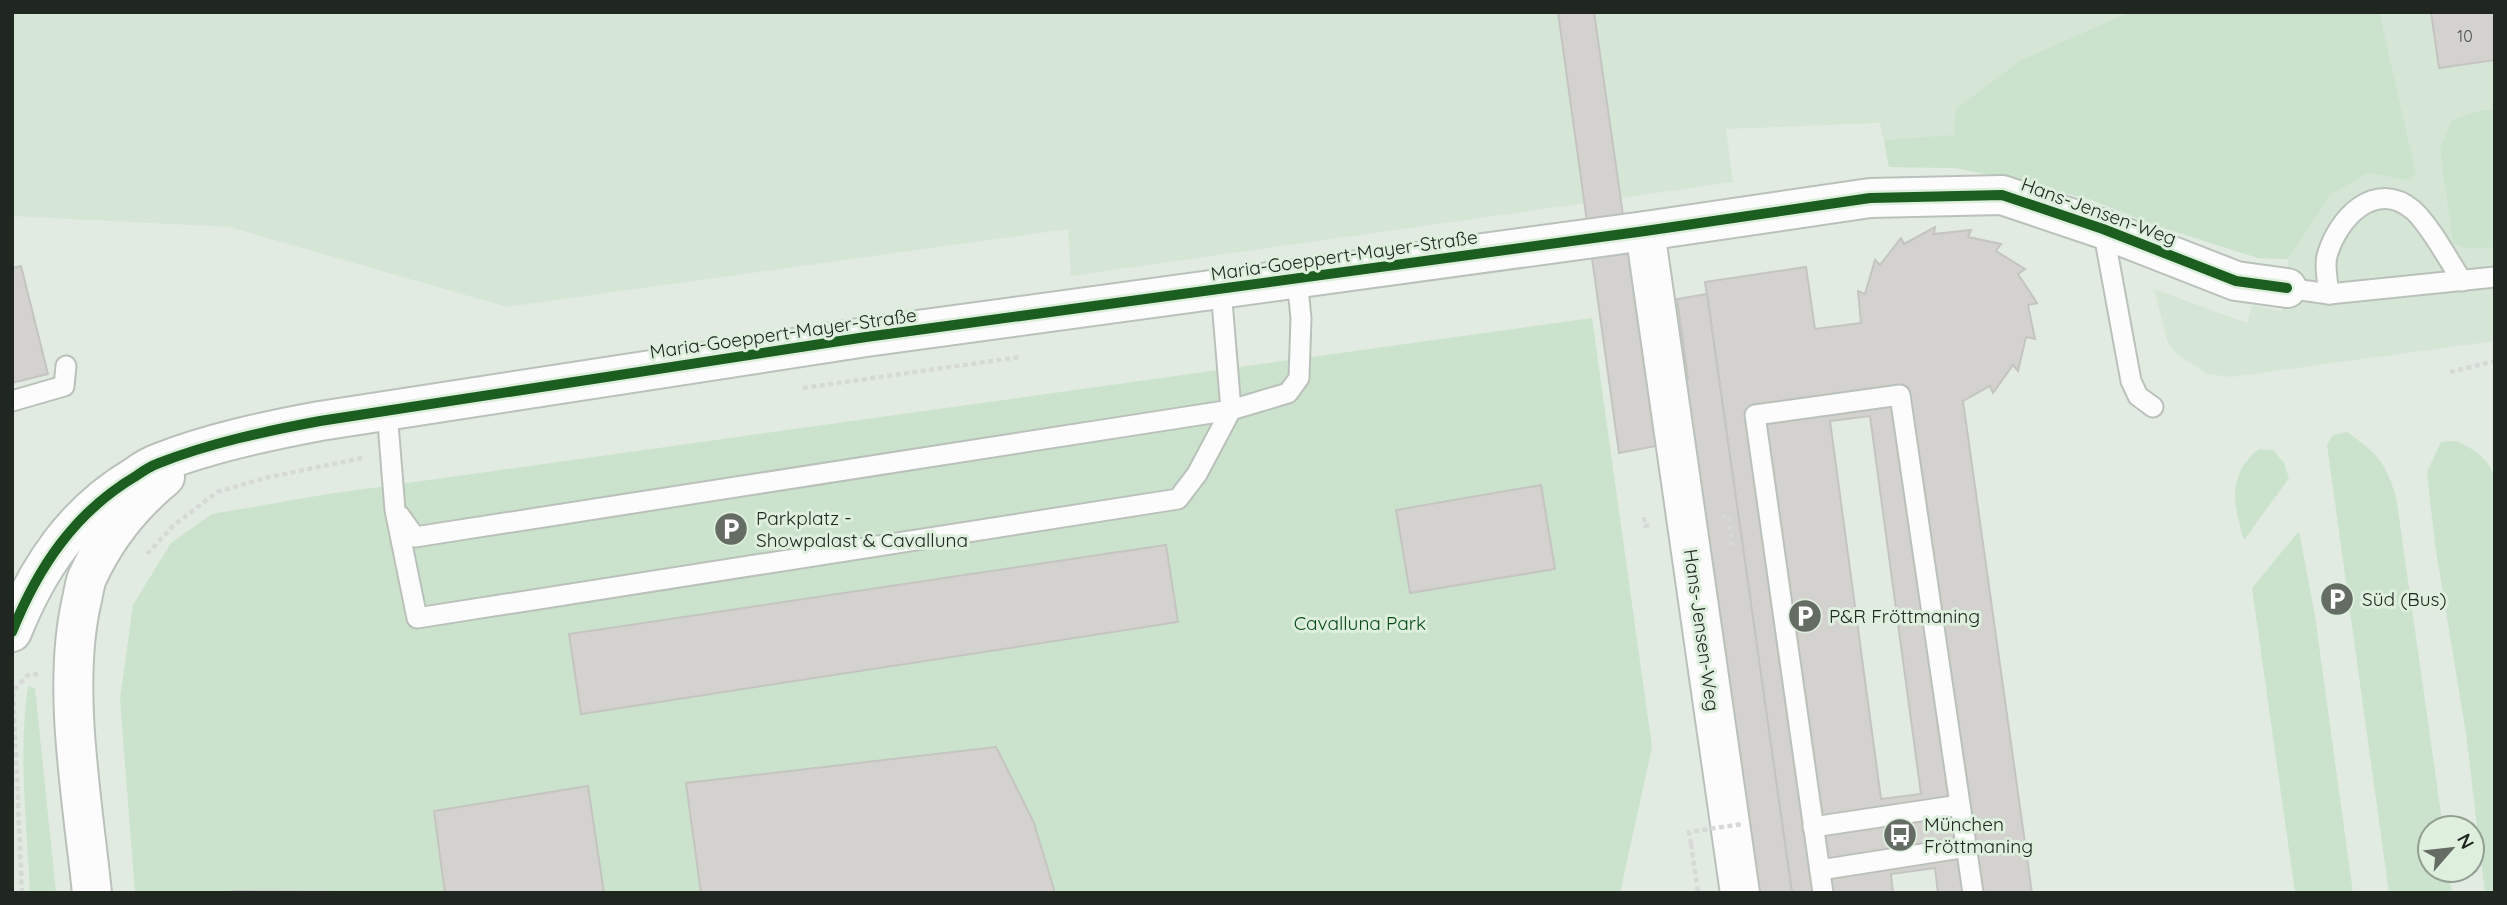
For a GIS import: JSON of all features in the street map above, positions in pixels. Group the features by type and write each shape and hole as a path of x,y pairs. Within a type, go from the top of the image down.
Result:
{"street":[{"name":"Hans-Jensen-Weg","path":"1740,893 1645,231 1870,198 2001,195 2104,229 2236,281 2287,288"},
{"name":"Maria-Goeppert-Mayer-Straße","path":"12,632 28,594 67,533 110,491 157,463 269,430 866,337 1645,231"},
{"name":"Maria-Goeppert-Mayer-Straße","path":"92,893 77,740 74,672 75,631 86,580 111,532 140,497 176,468 227,442"}],"lane":[{"path":"2329,294 2326,258 2340,224 2363,205 2379,198 2398,200 2414,211 2462,281"},
{"path":"2104,229 2132,381 2138,396 2153,407"},
{"path":"2287,288 2329,294 2495,277"},
{"path":"395,510 415,537 1231,410 1288,393 1299,377 1301,318 1297,279"},
{"path":"387,411 395,510 416,618 1178,499 1197,474 1231,410 1221,289"},
{"path":"12,401 64,386 66,366"},
{"path":"1824,893 1755,415 1900,395 1973,893"},
{"path":"1813,827 1960,805"},
{"path":"1820,870 1967,847"}],"path":[{"path":"791,390 1022,357"},
{"path":"2450,372 2495,361"},
{"path":"147,555 174,525 217,492 265,478 389,453"},
{"path":"22,893 13,691 28,675 74,672"},
{"path":"1698,893 1689,832 1742,824"}],"shaded area":[{"path":"12,12 2495,12 2495,341 2232,377 2207,374 2176,353 2167,341 2154,289 2247,323 2252,305 2282,311 2288,259 2258,258 2154,225 2092,200 2014,180 1956,168 1889,167 1880,123 1726,129 1733,182 1071,276 1068,229 507,307 229,227 12,216"}],"green space":[{"path":"2131,12 2379,12 2416,174 2408,180 2368,173 2330,195 2288,259 2258,258 2154,225 2092,200 2014,180 1956,168 1889,167 1884,140 1954,135 1956,109 2021,60"},
{"path":"2495,109 2495,247 2470,249 2453,244 2440,149 2452,120 2478,111"},
{"name":"Cavalluna Park","path":"1592,318 1652,747 1620,893 135,893 120,699 133,605 171,543 212,514 328,494"},
{"path":"2347,432 2366,446 2383,465 2396,496 2441,814 2416,814 2416,884 2451,884 2452,893 2389,893 2327,445 2333,435"},
{"path":"2456,441 2469,447 2489,465 2495,479 2495,893 2485,893 2486,814 2476,814 2466,733 2435,545 2427,472 2441,442"},
{"path":"2259,449 2273,450 2284,463 2289,478 2244,540 2237,514 2235,490 2242,469"},
{"path":"2299,531 2315,616 2353,893 2295,893 2252,588"},
{"path":"28,686 35,688 56,893 30,893 23,763"}],"building":[{"path":"1558,12 1594,12 1656,446 1619,453"},
{"path":"2431,12 2495,12 2495,60 2439,68"},
{"name":"P&R Fröttmaning","path":"1935,227 1934,234 1971,230 1968,237 2001,244 1996,251 2025,269 2018,274 2037,303 2028,305 2035,339 2026,337 2018,371 2013,365 1993,393 1990,386 1963,401 2032,893 1938,893 1935,868 1891,874 1893,893 1792,893 1705,282 1806,267 1815,329 1861,323 1858,291 1865,294 1875,260 1880,265 1901,238 1904,244","holes":["1870,416 1921,794 1881,799 1830,421"]},
{"path":"21,266 48,374 12,383 12,268"},
{"path":"1707,294 1792,893 1752,893 1680,380 1688,379 1677,299"},
{"path":"1541,485 1555,569 1410,593 1396,510"},
{"path":"1166,545 1178,622 581,714 569,634"},
{"path":"996,747 1034,823 1055,893 701,893 686,783"},
{"path":"588,786 604,893 445,893 434,811"},
{"path":"232,891 378,892 232,893"}],"cycle path":[{"path":"12,632 47,564 61,543 95,506 150,467 198,449 320,421 866,337 1870,198 2002,195 2103,229 2236,281 2287,288"}],"place":[{"name":"Parkplatz - Showpalast & Cavalluna","path":"731,529"},
{"name":"Süd (Bus)","path":"2337,599"},
{"name":"P&R Fröttmaning","path":"1805,616"},
{"name":"München Fröttmaning","path":"1900,835"}]}
